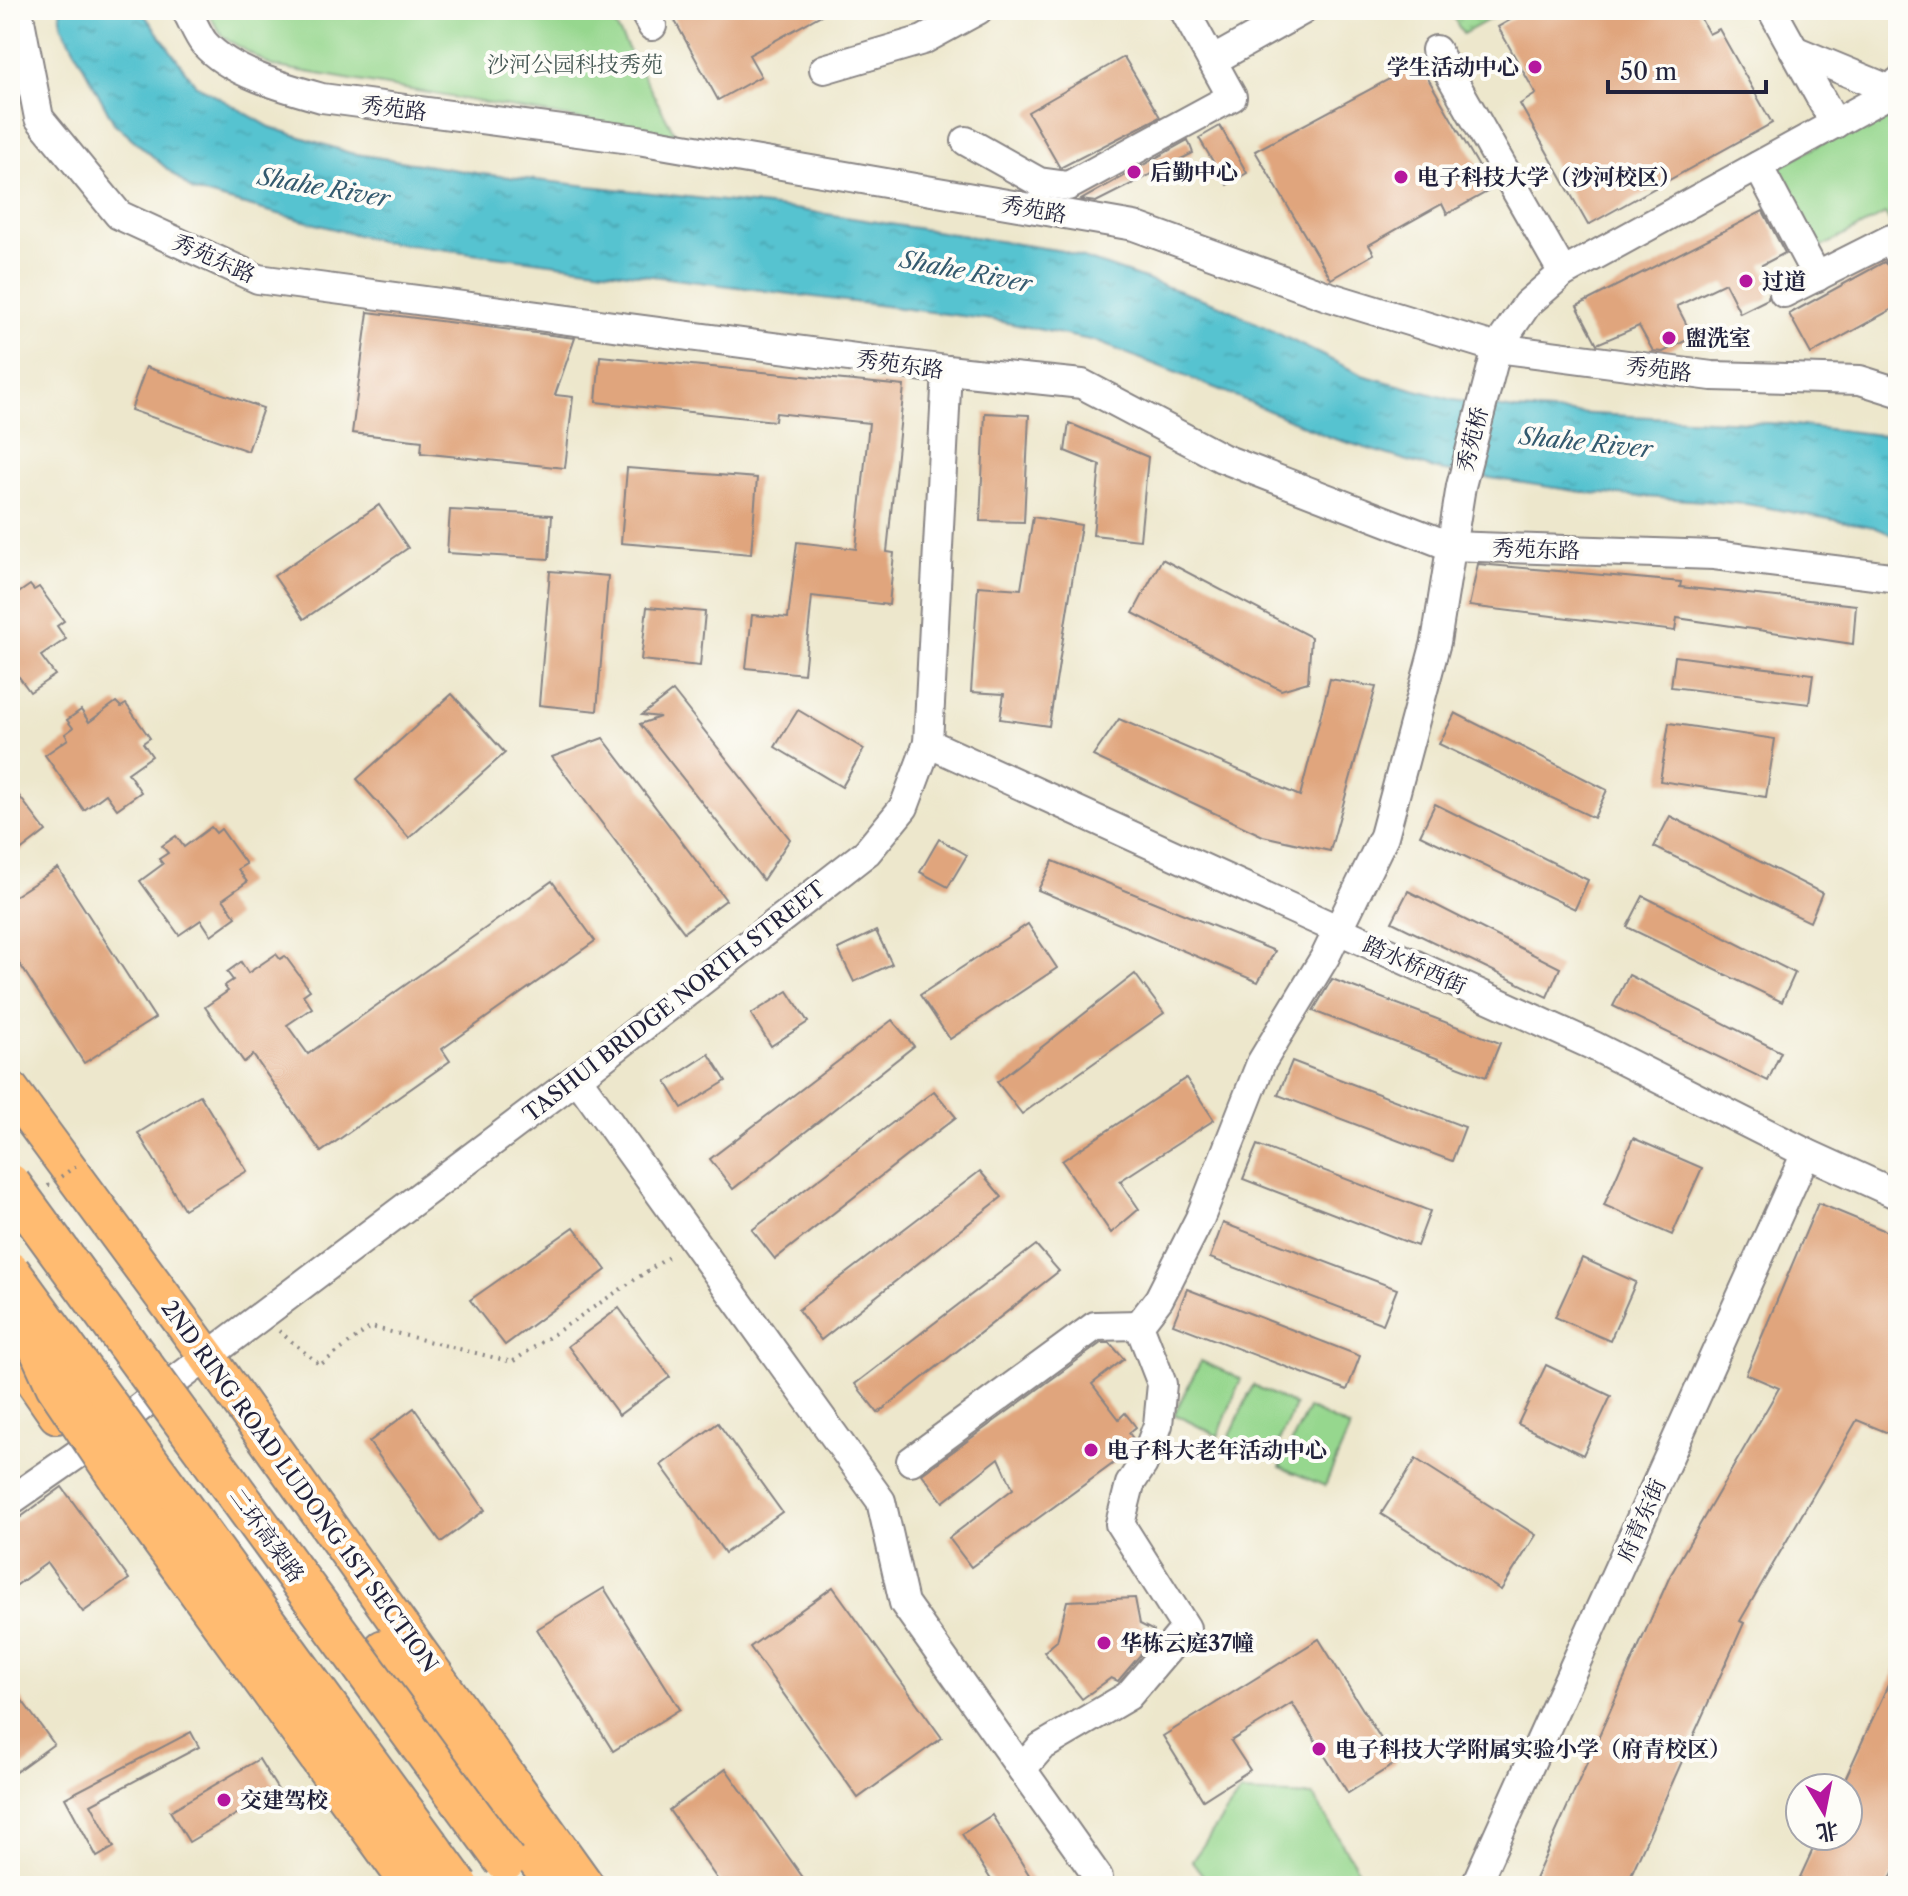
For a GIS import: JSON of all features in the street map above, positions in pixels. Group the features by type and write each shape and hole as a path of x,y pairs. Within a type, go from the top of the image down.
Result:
{"highway":[{"path":"10,1155 208,1410 557,1886"},
{"name":"二环高架路","path":"10,1184 523,1886"},
{"path":"10,1272 458,1886"},
{"path":"10,1283 56,1385 148,1521 413,1886"}],"main road":[{"name":"2ND RING ROAD LUDONG 1ST SECTION","path":"10,1089 207,1356 586,1886"},
{"path":"10,1347 393,1886"}],"street":[{"name":"秀苑东路","path":"18,10 18,55 39,118 119,215 258,279 947,370 1082,384 1222,458 1450,546 1714,555 1898,578"},
{"name":"秀苑路","path":"186,10 205,44 241,69 272,84 322,98 638,140 1134,226 1327,296 1497,348 1712,376 1860,380 1898,392"},
{"path":"824,69 923,40 978,10"},
{"path":"966,141 1039,182 1068,186 1232,97 1184,10"},
{"path":"1212,61 1303,10"},
{"path":"1772,10 1835,124"},
{"path":"1436,50 1563,273"},
{"path":"1794,50 1897,89"},
{"name":"秀苑桥","path":"1139,1325 1159,1299 1200,1218 1261,1063 1325,957 1384,836 1436,642 1461,486 1497,348 1527,304 1563,273 1897,89"},
{"path":"1758,166 1817,277"},
{"path":"1784,293 1891,239 1898,252"},
{"name":"TASHUI BRIDGE NORTH STREET","path":"10,1501 82,1451 577,1078 867,852 904,807 928,743 947,370"},
{"name":"踏水桥西街","path":"928,743 1594,1046 1806,1153 1898,1195"},
{"path":"577,1078 691,1241 881,1501 904,1603 1098,1877 1098,1886"},
{"name":"府青东街","path":"1475,1886 1806,1153"},
{"path":"911,1461 1095,1326 1139,1325 1162,1384 1158,1425 1143,1464 1130,1484 1120,1524 1186,1628 1128,1696 1041,1747 1022,1769"}],"path":[{"path":"260,1315 320,1365 371,1327 512,1362 691,1241"}],"green space":[{"name":"沙河公园科技秀苑","path":"206,10 607,10 676,136 272,66 223,37"},
{"path":"1205,10 1262,10 1239,24 1210,19"},
{"path":"1449,10 1496,10 1499,14 1463,34"},
{"path":"1889,107 1898,110 1898,236 1885,214 1818,249 1773,170"},
{"path":"1201,1361 1241,1379 1218,1436 1174,1414"},
{"path":"1253,1385 1295,1405 1271,1460 1228,1440"},
{"path":"1308,1408 1350,1428 1325,1486 1280,1467"},
{"path":"1240,1793 1313,1796 1368,1886 1211,1886 1192,1861"}],"water":[{"name":"Shahe River","path":"60,10 141,10 195,84 270,127 350,153 482,174 794,209 1063,251 1220,305 1362,375 1453,400 1514,410 1785,424 1898,437 1898,537 1874,527 1747,504 1589,493 1438,470 1329,437 1095,341 993,320 379,241 193,191 114,123 62,26"}],"building":[{"path":"669,10 830,10 749,55 761,76 718,100"},
{"path":"1528,10 1696,10 1709,34 1719,29 1772,123 1588,225 1520,104 1536,94 1498,27"},
{"path":"1124,57 1160,117 1060,168 1028,112"},
{"path":"1419,63 1492,189 1447,214 1442,204 1369,245 1374,254 1331,279 1255,151"},
{"path":"1220,126 1247,173 1227,185 1199,138"},
{"path":"1188,140 1193,153 1096,202 1081,200"},
{"path":"1763,211 1785,253 1762,265 1770,283 1768,299 1740,313 1725,283 1677,306 1693,337 1663,352 1653,351 1639,326 1597,344 1577,306"},
{"path":"1884,262 1898,276 1898,306 1811,354 1789,314"},
{"path":"368,312 575,338 555,395 573,397 565,468 421,453 422,441 352,433"},
{"path":"600,356 904,386 887,552 894,553 889,605 812,596 804,674 746,668 752,615 788,618 797,542 856,549 869,423 776,413 775,421 596,402"},
{"path":"146,367 263,408 248,451 131,410"},
{"path":"985,413 1029,415 1024,522 980,521"},
{"path":"1069,423 1148,457 1140,540 1093,535 1100,465 1065,451"},
{"path":"627,468 757,478 751,554 621,543"},
{"path":"379,505 408,548 304,619 274,576"},
{"path":"450,510 552,515 549,559 447,553"},
{"path":"1033,517 1081,525 1049,726 1000,719 1004,694 971,692 978,586 1021,589"},
{"path":"1162,559 1311,637 1308,682 1281,690 1133,613"},
{"path":"1478,564 1681,582 1680,587 1856,605 1853,644 1677,618 1675,631 1469,606"},
{"path":"550,571 608,576 597,711 539,705"},
{"path":"30,585 34,590 39,587 64,621 57,626 66,639 41,656 55,675 30,692 19,677 10,684 10,599"},
{"path":"647,607 705,612 700,666 641,660"},
{"path":"1675,656 1813,674 1809,704 1671,687"},
{"path":"1330,679 1376,687 1330,851 1263,836 1093,756 1119,719 1300,796"},
{"path":"673,691 790,839 763,880 640,724 660,717 642,715"},
{"path":"452,694 505,753 409,838 357,779"},
{"path":"116,702 121,707 126,704 150,738 143,743 152,756 128,773 141,792 117,809 106,794 84,810 45,755 68,739 65,734 73,728 67,720 81,710 89,722"},
{"path":"798,710 864,749 842,787 775,747"},
{"path":"1455,713 1607,790 1594,818 1439,744"},
{"path":"1669,723 1775,739 1766,797 1660,781"},
{"path":"603,738 726,900 684,932 552,757"},
{"path":"10,784 46,831 10,859"},
{"path":"1435,804 1588,880 1575,909 1420,835"},
{"path":"1670,816 1822,893 1810,922 1654,847"},
{"path":"211,827 216,833 221,829 246,864 238,869 247,882 223,899 236,917 211,935 201,920 179,935 140,881 163,864 159,859 168,853 162,846 176,836 184,847"},
{"path":"939,839 967,855 948,887 920,872"},
{"path":"1053,861 1275,951 1258,982 1038,890"},
{"path":"58,868 155,1018 84,1063 10,949 10,899"},
{"path":"552,881 595,941 442,1049 450,1061 321,1152 253,1055 244,1062 205,1007 228,991 224,986 233,980 227,972 241,962 248,973 276,954 280,959 285,956 310,990 303,995 312,1008 287,1025 308,1054"},
{"path":"1408,891 1560,968 1547,997 1392,922"},
{"path":"1643,896 1795,973 1782,1002 1627,927"},
{"path":"1028,924 1057,968 950,1039 920,995"},
{"path":"876,931 892,964 854,982 838,949"},
{"path":"1135,974 1164,1013 1022,1114 997,1082"},
{"path":"1629,975 1781,1052 1768,1081 1613,1006"},
{"path":"1332,979 1500,1043 1486,1077 1313,1011"},
{"path":"788,991 808,1022 771,1046 751,1014"},
{"path":"892,1020 914,1046 733,1189 710,1159"},
{"path":"709,1054 726,1081 682,1108 666,1082"},
{"path":"1292,1061 1465,1127 1452,1161 1278,1095"},
{"path":"1186,1078 1214,1120 1120,1181 1139,1209 1111,1233 1062,1161"},
{"path":"934,1091 956,1117 775,1259 752,1230"},
{"path":"200,1095 247,1171 184,1209 138,1133"},
{"path":"1633,1138 1702,1168 1672,1235 1604,1205"},
{"path":"1257,1145 1430,1211 1417,1246 1243,1179"},
{"path":"980,1171 1002,1197 821,1340 798,1310"},
{"path":"1818,1203 1898,1236 1898,1437 1857,1420 1740,1621 1744,1623 1626,1886 1532,1886 1670,1576 1779,1388 1746,1374"},
{"path":"1223,1223 1397,1289 1383,1324 1210,1258"},
{"path":"574,1227 606,1270 505,1345 470,1300"},
{"path":"1036,1245 1059,1271 878,1413 855,1384"},
{"path":"1582,1258 1636,1282 1610,1341 1555,1317"},
{"path":"1187,1289 1360,1356 1347,1390 1173,1324"},
{"path":"619,1308 670,1377 619,1415 568,1346"},
{"path":"1101,1343 1110,1343 1124,1359 1092,1384 1119,1419 1125,1413 1136,1427 1129,1433 1134,1440 1129,1452 971,1567 949,1538 1013,1489 999,1458 943,1502 922,1474"},
{"path":"1546,1365 1611,1396 1583,1455 1518,1424"},
{"path":"414,1408 485,1510 441,1542 369,1442"},
{"path":"718,1423 782,1512 725,1553 661,1465"},
{"path":"1416,1459 1536,1535 1501,1590 1381,1514"},
{"path":"62,1487 129,1579 83,1612 47,1563 10,1590 10,1525"},
{"path":"833,1587 942,1738 858,1798 750,1647"},
{"path":"604,1588 680,1709 613,1751 537,1629"},
{"name":"华栋云庭37幢","path":"1135,1598 1140,1624 1154,1631 1153,1640 1118,1681 1111,1678 1082,1699 1044,1652 1057,1641 1067,1601"},
{"path":"1319,1639 1396,1763 1348,1793 1292,1703 1231,1741 1250,1770 1203,1800 1163,1736"},
{"path":"1898,1663 1898,1861 1887,1886 1796,1886 1812,1852 1864,1852 1864,1772 1848,1772"},
{"path":"10,1684 54,1744 10,1776"},
{"path":"191,1732 199,1747 91,1804 114,1847 97,1857 65,1798"},
{"name":"交建驾校","path":"259,1759 278,1790 189,1842 170,1811"},
{"path":"726,1769 809,1886 722,1886 669,1810"},
{"path":"992,1815 1036,1886 995,1886 962,1834"}],"place":[{"name":"学生活动中心","path":"1535,67"},
{"name":"后勤中心","path":"1134,172"},
{"name":"电子科技大学（沙河校区）","path":"1401,177"},
{"name":"过道","path":"1746,281"},
{"name":"盥洗室","path":"1669,338"},
{"name":"电子科大老年活动中心","path":"1091,1450"},
{"name":"华栋云庭37幢","path":"1104,1643"},
{"name":"电子科技大学附属实验小学（府青校区）","path":"1319,1749"},
{"name":"交建驾校","path":"224,1800"}]}
